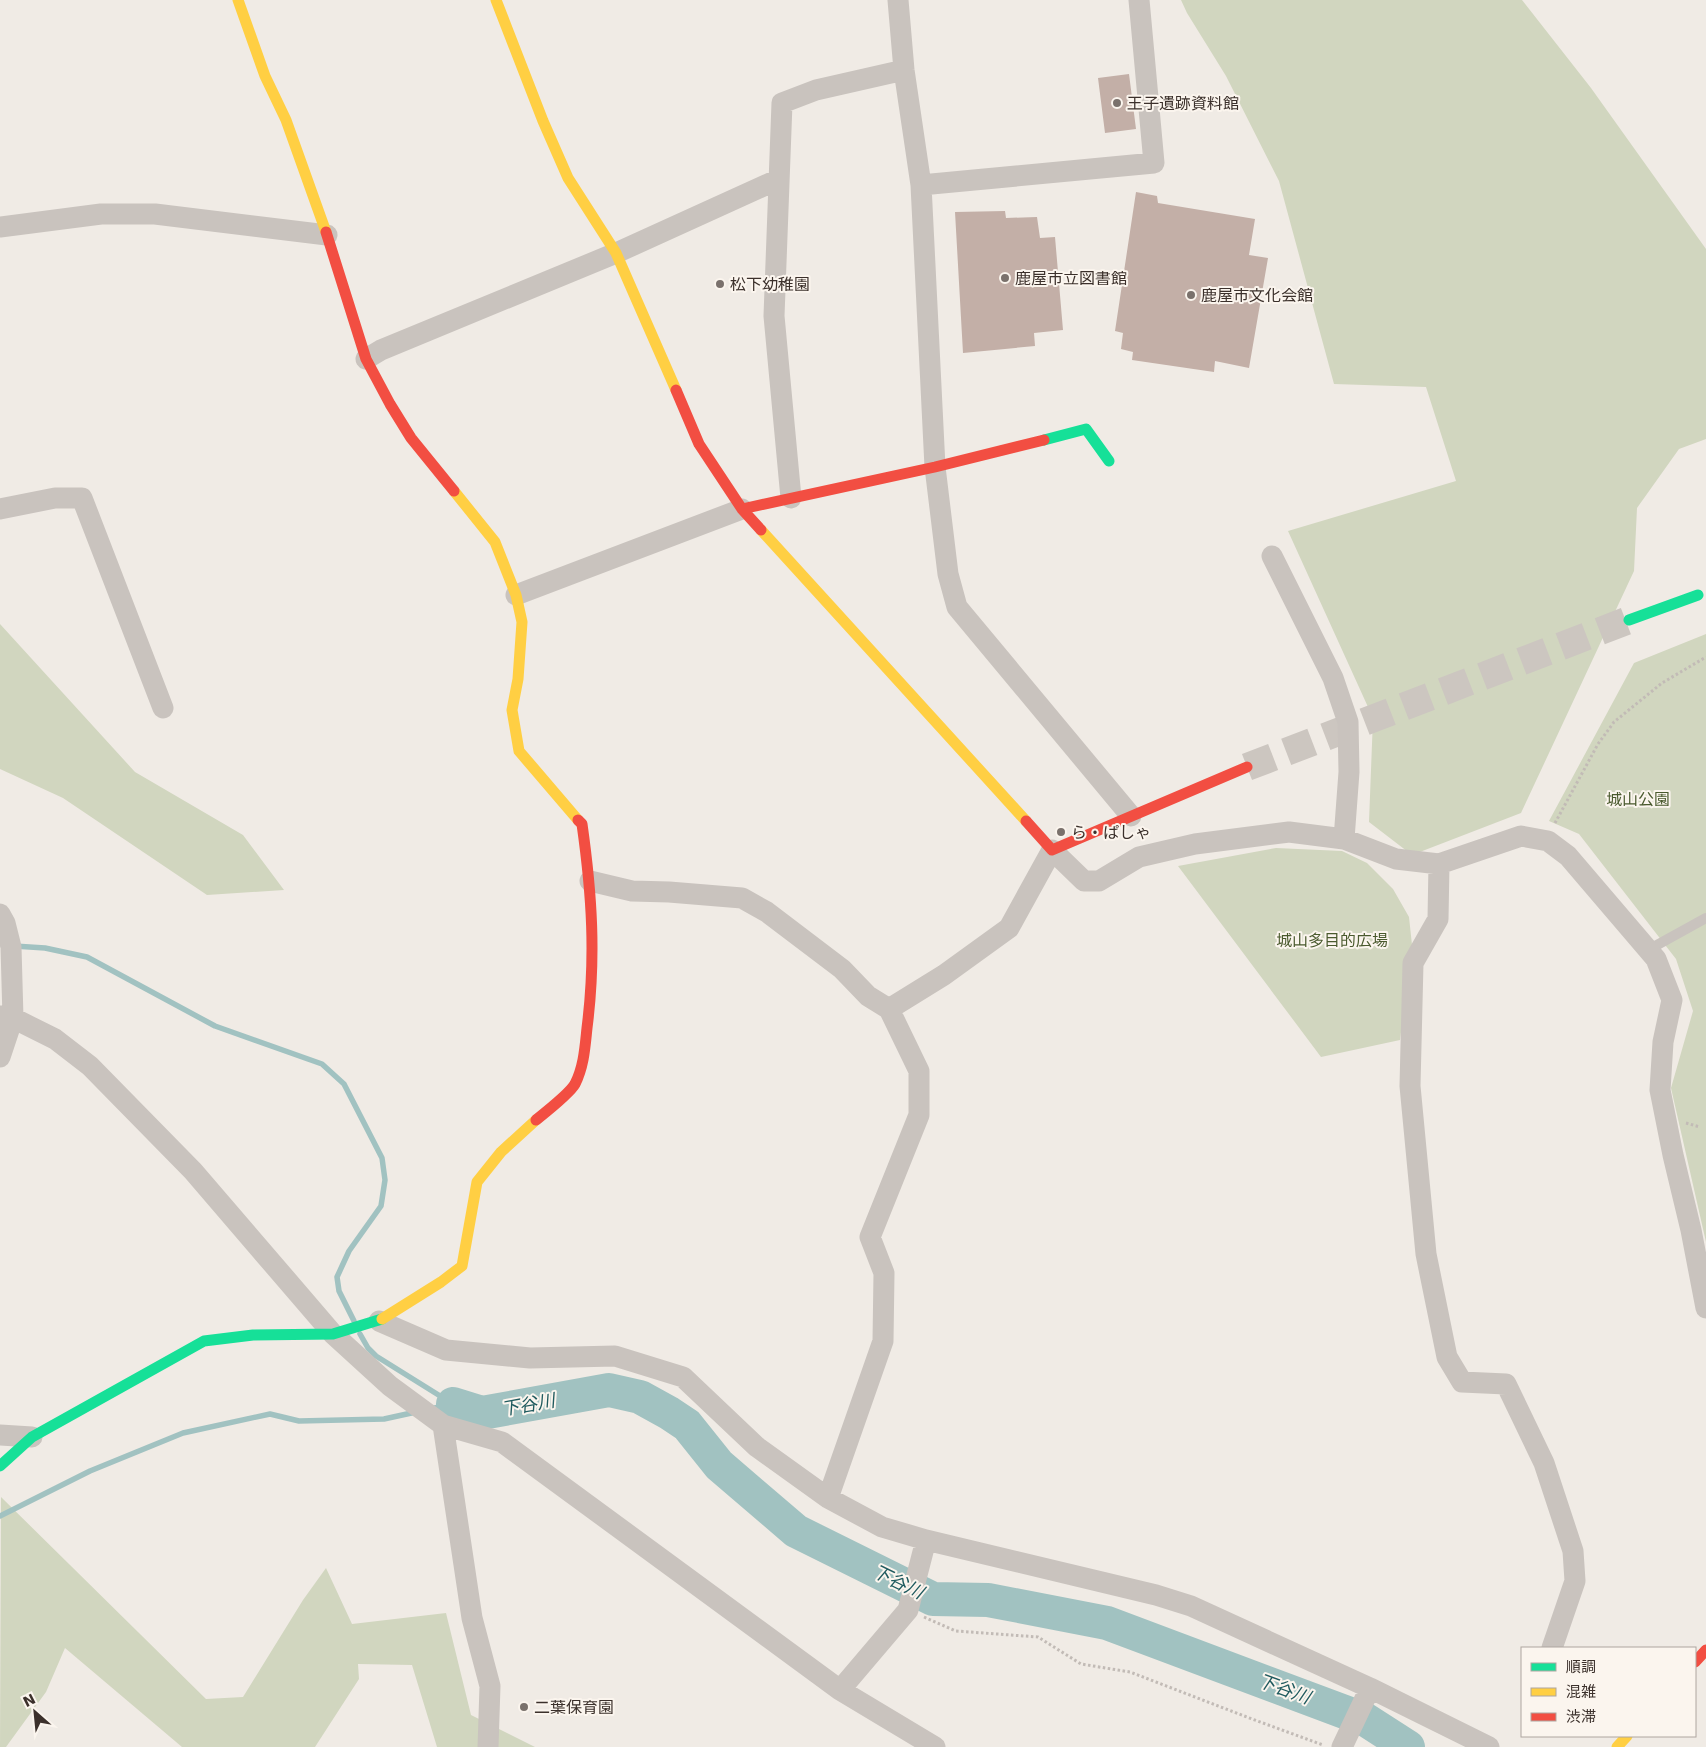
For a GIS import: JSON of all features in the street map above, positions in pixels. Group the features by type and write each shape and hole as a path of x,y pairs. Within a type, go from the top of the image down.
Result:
{"main road":[{"path":"0,1466 32,1437 204,1341 254,1335 333,1334 379,1321 441,1282 462,1266 477,1182 501,1152 574,1086 582,1067 591,997 593,932 590,881 582,824 519,751 512,710 518,679 522,622 516,595 495,542 411,438 366,359 327,235 286,120 266,76 238,0"},
{"path":"496,0 543,121 568,178 616,253 699,444 742,508 1052,850 1247,767"},
{"path":"742,508 935,467 1086,429 1109,461"},
{"path":"1629,620 1698,595"},
{"path":"1696,1661 1706,1650"},
{"path":"1616,1747 1626,1737"}],"street":[{"path":"898,0 904,70 922,185 935,467 948,574 956,607 1130,816"},
{"path":"922,185 1154,163 1139,0"},
{"path":"791,498 774,316 782,103 816,90 904,70"},
{"path":"366,359 381,350 616,253 779,179"},
{"path":"0,227 101,214 155,214 327,235"},
{"path":"0,509 55,498 82,498 164,708"},
{"path":"516,595 742,508"},
{"path":"1272,556 1333,678 1348,722 1349,772 1344,839"},
{"path":"889,1009 944,975 1009,928 1052,850 1084,881 1099,881 1138,857 1196,844 1289,832 1344,839 1396,859 1439,864 1521,836 1548,841 1568,856 1656,959 1672,1000 1663,1042 1660,1090 1706,1308"},
{"path":"1439,864 1438,919 1414,963 1413,972 1410,1086 1426,1254 1447,1357 1462,1382 1506,1384 1544,1463 1573,1551 1575,1581 1552,1647"},
{"path":"590,881 632,891 742,898 767,912 842,969 868,996 889,1009 919,1071 919,1115 870,1237 884,1273 883,1341 828,1498"},
{"path":"0,914 5,922 11,946 6,1017 0,1057"},
{"path":"6,1017 55,1039 90,1066 194,1171 333,1334 390,1386 443,1425 502,1442 840,1690 935,1747"},
{"path":"379,1321 446,1350 530,1358 615,1356 683,1377 757,1447 828,1498 882,1527 926,1540 1156,1595 1191,1606 1370,1688 1489,1747"},
{"path":"443,1425 472,1618 490,1686 488,1747"},
{"path":"0,1435 32,1437"},
{"path":"840,1690 908,1610 926,1540"},
{"path":"1342,1747 1370,1688"}],"lane":[{"path":"1648,950 1706,918"}],"path":[{"path":"1551,830 1598,744 1614,722 1662,683 1706,657"},
{"path":"908,1610 956,1631 1038,1636 1081,1664 1130,1672 1330,1747"}],"green space":[{"path":"1181,0 1522,0 1591,88 1706,249 1706,439 1679,449 1637,508 1634,571 1521,813 1412,855 1369,822 1373,718 1288,531 1456,481 1426,387 1334,384 1279,181 1226,76"},
{"path":"0,624 135,772 243,835 284,890 207,895 63,798 0,769"},
{"name":"城山公園","path":"1706,634 1706,1242 1671,1088 1693,1011 1676,959 1579,834 1549,821 1634,663"},
{"name":"城山多目的広場","path":"1276,848 1342,851 1367,863 1393,889 1409,917 1412,945 1400,1040 1321,1057 1178,866"},
{"path":"1,1497 206,1699 243,1697 303,1600 326,1568 352,1624 446,1613 471,1715 535,1747 437,1747 412,1665 358,1664 359,1679 315,1747 182,1747 65,1648 46,1692 6,1747 0,1747"}],"building":[{"name":"王子遺跡資料館","path":"1129,74 1136,129 1105,133 1098,78"},
{"name":"鹿屋市文化会館","path":"1136,192 1157,196 1158,203 1255,219 1249,255 1268,258 1249,368 1215,361 1214,372 1132,360 1133,352 1121,349 1123,333 1115,331"},
{"path":"1005,211 1006,218 1037,217 1040,238 1055,237 1063,330 1034,333 1035,346 963,353 955,212"}],"waterway":[{"path":"14,946 45,948 87,957 215,1026 322,1064 344,1084 382,1158 385,1180 381,1206 349,1251 337,1277 339,1291 354,1321"},
{"path":"360,1334 368,1348 376,1356 453,1404"},
{"name":"下谷川","path":"453,1404 482,1413 609,1390 640,1397 687,1425 719,1465 796,1531 933,1599 988,1600 1107,1623 1366,1720 1408,1747"},
{"path":"430,1409 453,1404"},
{"path":"0,1516 90,1471 183,1433 270,1414 299,1421 384,1419 416,1412"}],"tunnel":[{"path":"1247,767 1629,620"}],"traffic: fast":[{"path":"1044,440 1086,429 1109,461"},
{"path":"1629,620 1698,595"},
{"path":"0,1466 32,1437 204,1341 253,1335 333,1334 382,1319"}],"traffic: slow":[{"path":"238,0 265,76 286,120 326,232"},
{"path":"496,0 543,121 568,178 616,253 676,390"},
{"path":"454,491 495,542 516,595 522,622 518,679 512,710 519,751 578,820"},
{"path":"761,530 1026,821"},
{"path":"382,1319 441,1282 462,1266 477,1182 501,1152 536,1120"},
{"path":"1617,1747 1626,1737"}],"traffic: jam":[{"path":"326,232 366,359 411,438 454,491"},
{"path":"676,390 699,444 742,509 761,530"},
{"path":"742,509 935,467 1044,440"},
{"path":"1026,821 1052,850 1247,767"},
{"path":"536,1120 575,1084 585,1049 590,1002 592,926 582,824 578,820"},
{"path":"1696,1661 1706,1650"}],"place":[{"name":"王子遺跡資料館","path":"1117,103"},
{"name":"鹿屋市立図書館","path":"1005,278"},
{"name":"松下幼稚園","path":"720,284"},
{"name":"鹿屋市文化会館","path":"1191,295"},
{"name":"ら・ぱしゃ","path":"1061,832"},
{"name":"二葉保育園","path":"524,1707"}]}
